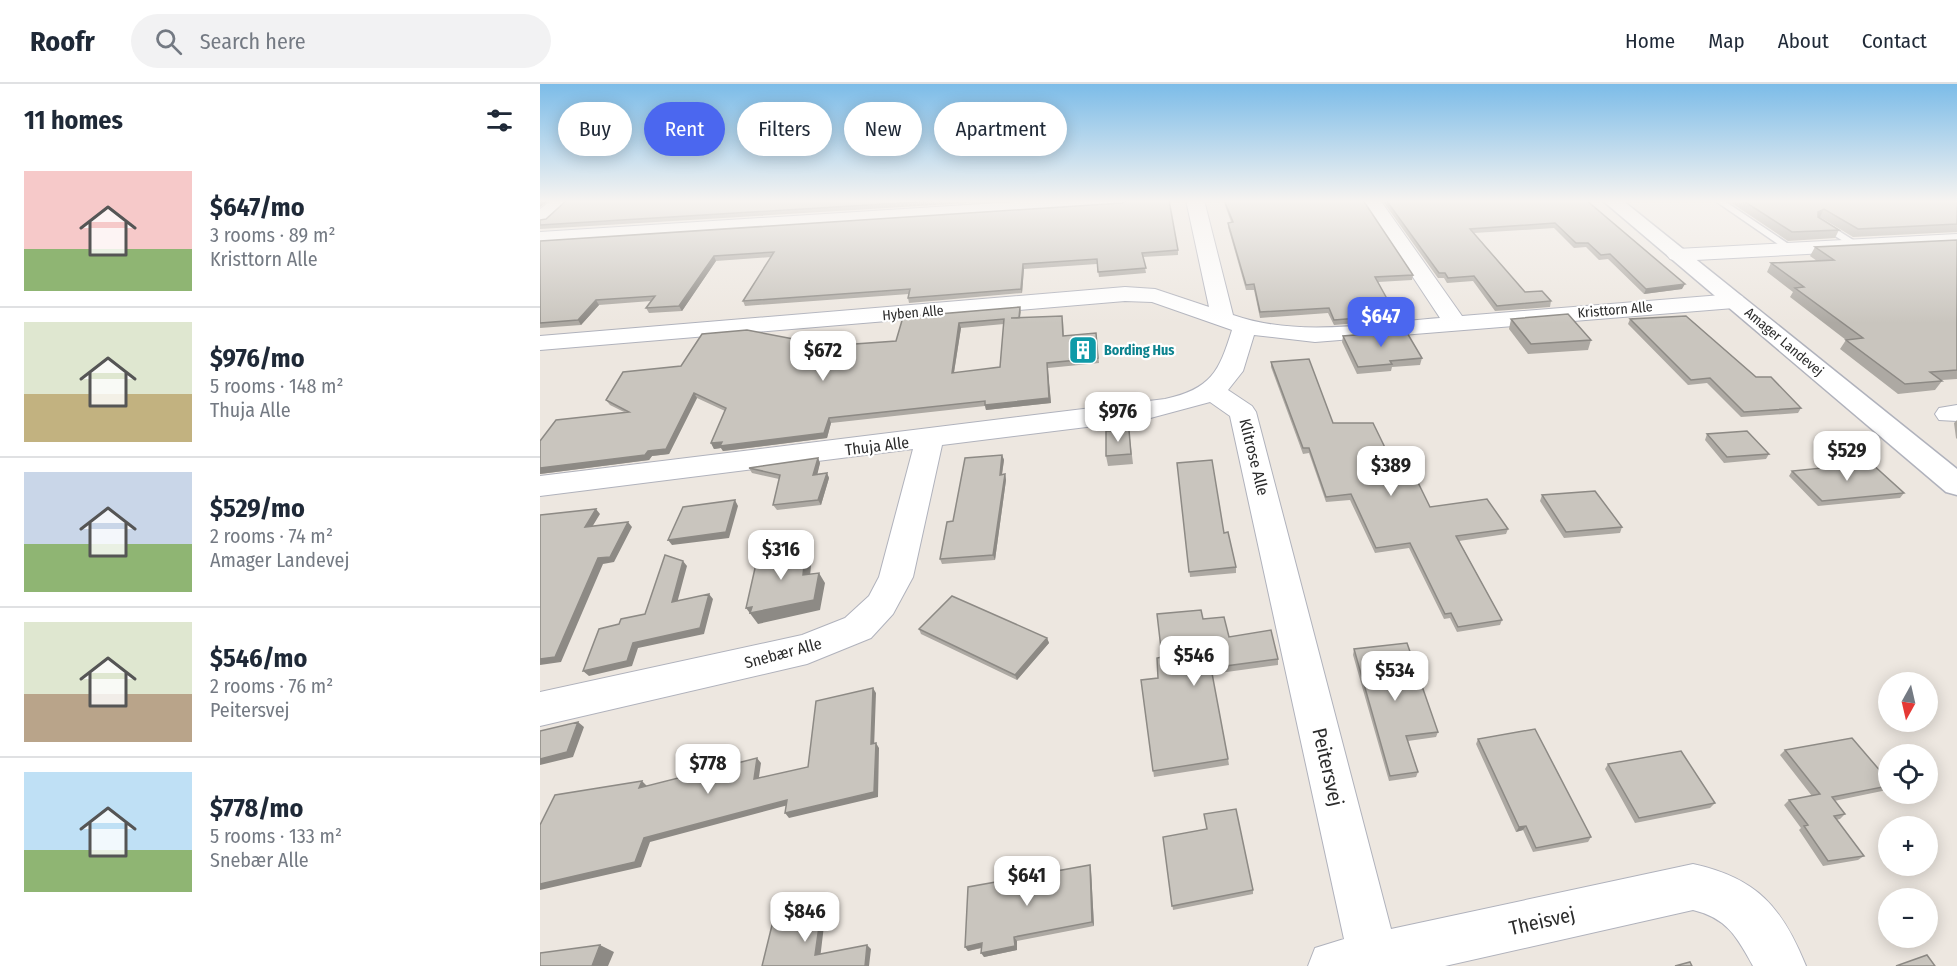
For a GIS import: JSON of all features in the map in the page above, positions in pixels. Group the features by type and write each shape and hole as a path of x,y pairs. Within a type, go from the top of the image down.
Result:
{"street":[{"path":"1204,241 1214,286 1234,324 1227,375 1211,391"},
{"path":"1399,241 1456,324"},
{"name":"Amager Landevej","path":"1660,241 1957,484"},
{"path":"1677,255 1939,241"},
{"path":"1926,242 1957,260"},
{"path":"1155,296 1174,289 1214,286"},
{"name":"Hyben Alle","path":"540,343 1102,295 1155,296 1234,324"},
{"name":"Kristtorn Alle","path":"1234,324 1315,335 1734,301"},
{"name":"Thuja Alle","path":"540,486 1143,412 1181,404 1211,391"},
{"name":"Klitrose Alle","path":"1211,391 1243,412 1283,577"},
{"name":"Snebær Alle","path":"540,709 807,649 858,628 881,605 896,577 929,440"},
{"name":"Peitersvej","path":"1283,577 1353,962"},
{"name":"Theisvej","path":"1353,962 1693,887 1719,891 1746,909 1780,966"}],"lane":[{"path":"1779,241 1791,249"},
{"path":"1850,241 1856,245"}],"building":[{"path":"540,241 1176,241 1178,250 1142,253 1146,268 1098,272 1097,259 1023,264 1021,289 908,298 910,289 743,301 774,252 714,256 679,306 646,308 655,296 596,300 578,320 540,323"},
{"path":"1233,241 1390,241 1413,275 1375,277 1396,315 1334,320 1329,308 1260,312 1254,284 1246,285"},
{"path":"1416,241 1481,241 1525,292 1542,291 1551,301 1497,306 1474,276 1448,278 1445,273 1439,273"},
{"path":"1574,241 1635,241 1685,284 1646,289 1610,254 1601,255 1588,243"},
{"path":"1957,241 1957,370 1930,372 1942,381 1905,384 1846,340 1863,338 1795,288 1804,287 1771,263 1834,260 1815,247"},
{"path":"1020,307 1019,318 1062,316 1063,336 1096,333 1098,358 1047,363 1049,398 985,405 985,401 829,418 824,433 720,446 722,442 711,443 726,408 694,393 666,449 648,451 645,455 540,468 540,441 556,420 629,412 606,400 623,372 681,366 702,334 747,330 804,341 813,347 896,341 903,317","holes":["1004,319 1000,367 952,373 959,323"]},
{"path":"1568,314 1591,340 1531,344 1511,319"},
{"path":"1686,316 1756,377 1771,377 1801,408 1744,412 1710,378 1691,380 1630,319"},
{"path":"1406,331 1422,358 1358,367 1343,336"},
{"path":"1309,359 1333,423 1373,423 1392,462 1407,460 1430,507 1487,499 1508,529 1456,536 1502,620 1458,627 1451,613 1445,614 1410,543 1376,548 1351,494 1326,497 1309,448 1303,448 1271,362"},
{"path":"1129,430 1131,454 1106,456 1106,431"},
{"path":"1747,431 1769,454 1727,457 1707,434"},
{"path":"1002,455 1000,475 1005,474 993,555 940,559 947,522 953,521 965,458"},
{"path":"818,458 813,475 827,473 818,500 773,505 780,475 749,468"},
{"path":"1212,460 1224,533 1228,532 1236,567 1189,572 1177,463"},
{"path":"1871,463 1904,493 1822,501 1792,471"},
{"path":"1595,491 1622,527 1566,532 1542,495"},
{"path":"735,500 726,532 668,540 683,507"},
{"path":"596,509 585,527 628,522 610,557 598,558 555,657 540,659 540,515"},
{"path":"806,545 803,575 819,573 814,600 750,613 752,607 746,608 758,555"},
{"path":"665,555 683,561 672,602 709,594 700,628 633,643 627,661 583,671 599,629 619,624 621,619 645,614"},
{"path":"952,596 1047,638 1015,675 919,629"},
{"path":"1201,610 1203,619 1224,617 1229,637 1271,630 1278,659 1211,668 1228,759 1153,771 1141,680 1158,678 1157,658 1162,657 1157,614"},
{"path":"1407,643 1438,732 1406,736 1418,772 1390,776 1354,649"},
{"path":"873,688 871,744 876,743 874,792 785,813 787,800 644,838 635,862 540,884 540,825 555,795 642,781 639,788 757,758 754,779 808,767 816,701"},
{"path":"578,722 567,752 540,759 540,731"},
{"path":"1535,729 1591,837 1536,848 1526,826 1519,827 1478,739"},
{"path":"1852,738 1878,768 1878,788 1832,797 1845,814 1834,816 1864,856 1828,861 1804,826 1808,825 1789,800 1820,794 1785,750"},
{"path":"1681,751 1715,803 1639,818 1608,764"},
{"path":"1236,809 1253,890 1172,906 1163,837 1207,829 1204,814"},
{"path":"1090,865 1092,922 1014,937 1015,946 981,953 982,943 965,947 968,887"},
{"path":"822,905 815,955 867,945 865,966 762,966 775,913"},
{"path":"600,945 592,966 540,966 540,953"},
{"path":"1927,955 1935,966 1896,966"},
{"path":"1690,962 1692,966 1675,966"}],"place":[{"name":"Bording Hus","path":"1083,350"}]}
